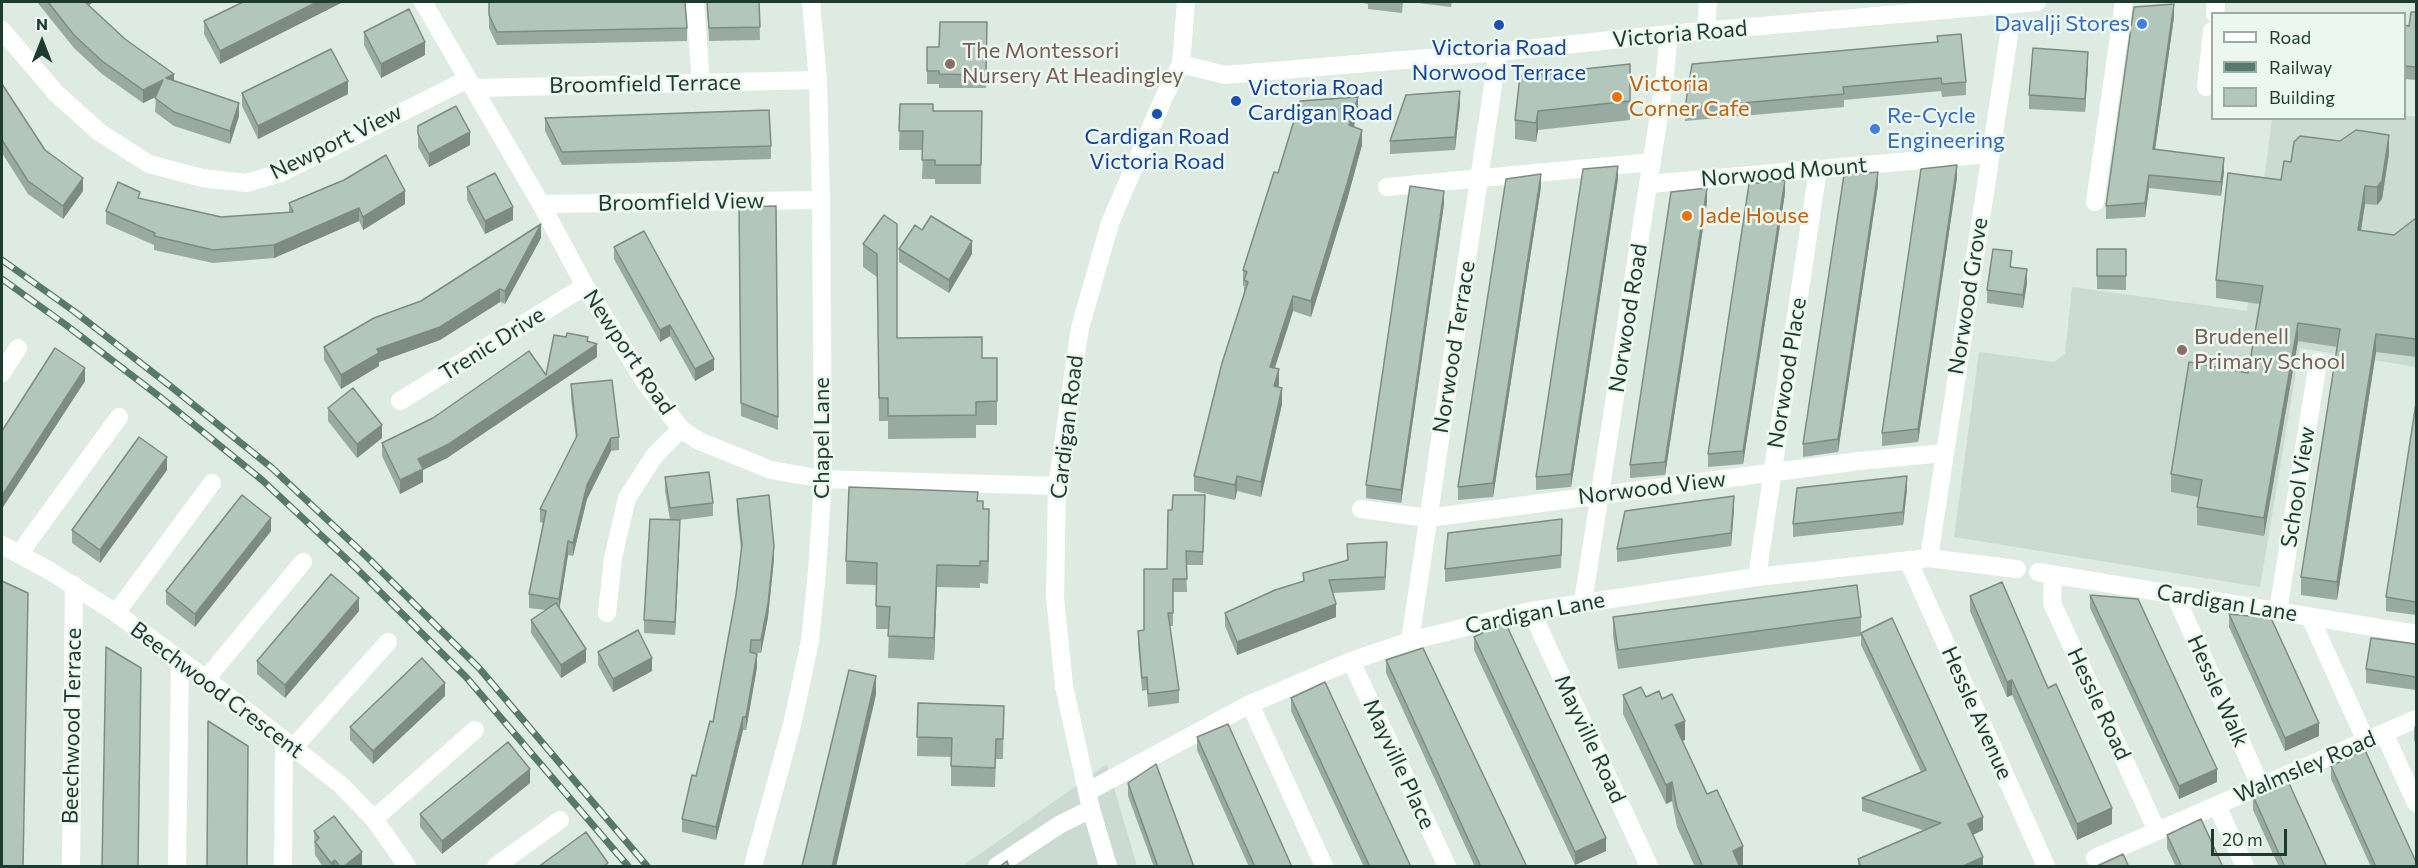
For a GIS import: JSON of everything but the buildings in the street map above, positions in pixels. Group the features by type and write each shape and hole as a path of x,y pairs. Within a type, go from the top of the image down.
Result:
{"street":[{"name":"Newport Road","path":"423,2 541,204 585,286 647,385 681,429 699,441 771,470 823,478 1057,486"},
{"path":"694,2 701,83"},
{"name":"Chapel Lane","path":"753,867 792,725 810,642 823,478 818,80 811,2"},
{"name":"Cardigan Road","path":"1108,867 1089,801 1064,687 1055,597 1057,486 1080,328 1110,223 1164,97 1181,64 1186,2"},
{"path":"1706,31 1708,2"},
{"name":"Victoria Road","path":"1181,64 1226,75 2037,2"},
{"path":"2096,202 2124,2"},
{"name":"Newport View","path":"2,30 56,93 99,132 149,164 202,178 246,183 280,173 471,83"},
{"name":"Norwood Road","path":"1583,602 1649,184 1670,34"},
{"name":"Norwood Grove","path":"1929,558 2009,35"},
{"path":"2206,87 2211,40"},
{"name":"Norwood Terrace","path":"1410,642 1498,52"},
{"name":"Broomfield Terrace","path":"471,83 701,83 818,80"},
{"name":"Norwood Mount","path":"1649,184 1990,154"},
{"path":"1387,187 1652,162"},
{"name":"Norwood Place","path":"1757,577 1818,169"},
{"name":"Broomfield View","path":"541,204 821,200"},
{"name":"Trenic Drive","path":"400,401 585,286"},
{"path":"2,373 18,348"},
{"name":"School View","path":"2278,611 2318,362"},
{"path":"19,554 119,417"},
{"path":"607,613 613,558 627,498 655,454 681,429"},
{"name":"Norwood View","path":"1361,509 1428,518 1772,472 1944,453"},
{"path":"116,613 212,483"},
{"name":"Beechwood Crescent","path":"2,545 74,585 116,613 206,679 341,785 374,819 406,867"},
{"name":"Cardigan Lane","path":"997,867 1059,825 1089,801 1250,704 1351,661 1410,642 1531,611 1757,577 1929,558 2017,569"},
{"name":"Hessle Avenue","path":"1908,560 2046,867"},
{"path":"206,679 303,562"},
{"name":"Cardigan Lane","path":"2046,574 2416,634"},
{"name":"Hessle Road","path":"2046,574 2052,603 2157,831"},
{"name":"Beechwood Terrace","path":"71,867 74,585"},
{"name":"Hessle Walk","path":"2175,595 2261,787"},
{"name":"Mayville Road","path":"1531,611 1644,865"},
{"path":"2310,617 2366,741"},
{"path":"283,867 289,745 388,642"},
{"path":"177,867 180,660"},
{"name":"Mayville Place","path":"1351,661 1447,867"},
{"path":"1250,704 1324,867"},
{"name":"Walmsley Road","path":"2096,858 2416,719"},
{"path":"374,819 475,730"},
{"path":"2384,733 2416,803"},
{"path":"2217,806 2245,867"},
{"path":"496,867 560,820"}],"shaded area":[{"name":"Brudenell Primary School","path":"2406,115 2416,117 2416,367 2300,348 2260,587 1954,537 1979,352 2054,362 2065,354 2072,287 2247,311 2272,120 2406,120"},
{"path":"1107,764 1137,866 963,866"}],"railway":[{"path":"2,260 75,312 272,468 366,556 479,668 647,866"},
{"path":"2,279 160,397 262,480 355,567 466,677 628,866"}],"place":[{"name":"Davalji Stores","path":"2142,24"},
{"name":"Victoria Road Norwood Terrace","path":"1499,25"},
{"name":"The Montessori Nursery At Headingley","path":"950,64"},
{"name":"Victoria Corner Cafe","path":"1617,97"},
{"name":"Victoria Road Cardigan Road","path":"1236,101"},
{"name":"Cardigan Road Victoria Road","path":"1157,114"},
{"name":"Re-Cycle Engineering","path":"1875,129"},
{"name":"Jade House","path":"1687,216"},
{"name":"Brudenell Primary School","path":"2182,350"}]}
